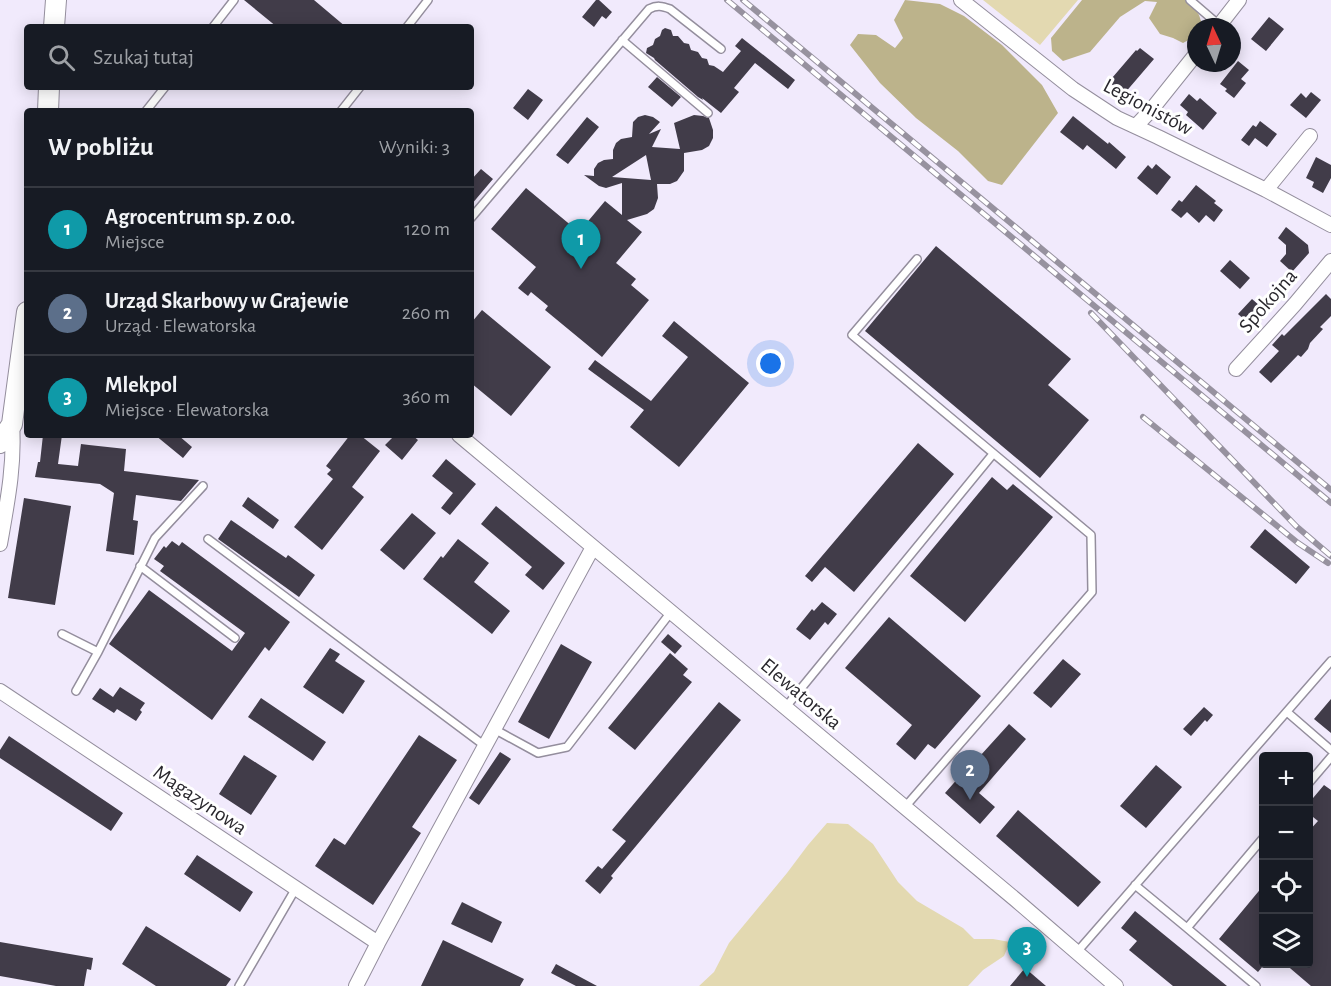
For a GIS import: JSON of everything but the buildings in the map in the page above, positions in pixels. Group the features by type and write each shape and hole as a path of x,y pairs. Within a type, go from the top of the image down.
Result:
{"street":[{"path":"54,24 56,0"},
{"name":"Legionistów","path":"961,0 1073,89 1117,118 1266,190 1331,225"},
{"path":"1224,18 1239,0"},
{"path":"1136,126 1187,65"},
{"path":"48,108 49,90"},
{"path":"1266,190 1310,136"},
{"name":"Spokojna","path":"1236,369 1331,261"},
{"path":"0,544 10,484 12,424 24,334"},
{"path":"0,443 12,424"},
{"name":"Elewatorska","path":"463,438 1116,986"},
{"path":"0,470 4,472 10,484"},
{"path":"356,986 593,547"},
{"name":"Magazynowa","path":"0,691 378,943"}],"lane":[{"path":"215,24 234,0"},
{"path":"409,24 428,0"},
{"path":"1190,0 1209,18"},
{"path":"474,214 646,11 655,6 670,9 721,49"},
{"path":"622,40 708,113"},
{"path":"148,108 163,90"},
{"path":"342,108 358,90"},
{"path":"905,808 1092,592 1091,535 852,335 917,259"},
{"path":"786,708 993,454"},
{"path":"76,691 155,538 203,486"},
{"path":"208,539 485,746"},
{"path":"140,566 235,638"},
{"path":"494,729 538,753 567,747 671,612"},
{"path":"62,634 98,652"},
{"path":"1077,952 1331,661"},
{"path":"1287,712 1331,750"},
{"path":"1313,778 1331,757"},
{"path":"1187,928 1259,842"},
{"path":"1136,885 1256,986"},
{"path":"238,986 296,888"}],"shaded area":[{"path":"905,0 940,4 964,16 1002,45 1042,85 1058,113 1002,185 988,181 958,151 916,118 880,83 850,45 858,34 876,35 895,48 903,38 894,20"},
{"path":"983,0 1078,0 1040,45"},
{"path":"1082,0 1189,0 1200,18 1187,18 1187,41 1183,43 1160,34 1149,18 1157,2 1145,1 1120,17 1090,52 1063,61 1052,51 1051,38"},
{"path":"827,823 848,824 873,844 898,882 917,901 963,928 974,939 1010,942 1004,956 983,970 968,986 699,986 714,972 729,943"}],"railway":[{"path":"727,0 1331,503"},
{"path":"743,0 1331,490"},
{"path":"1091,313 1296,526 1331,556"},
{"path":"1143,417 1298,543 1328,563"}],"place":[{"name":"Agrocentrum sp. z o.o.","path":"581,269"},
{"name":"Urząd Skarbowy w Grajewie","path":"970,800"},
{"name":"Mlekpol","path":"1027,977"}]}
